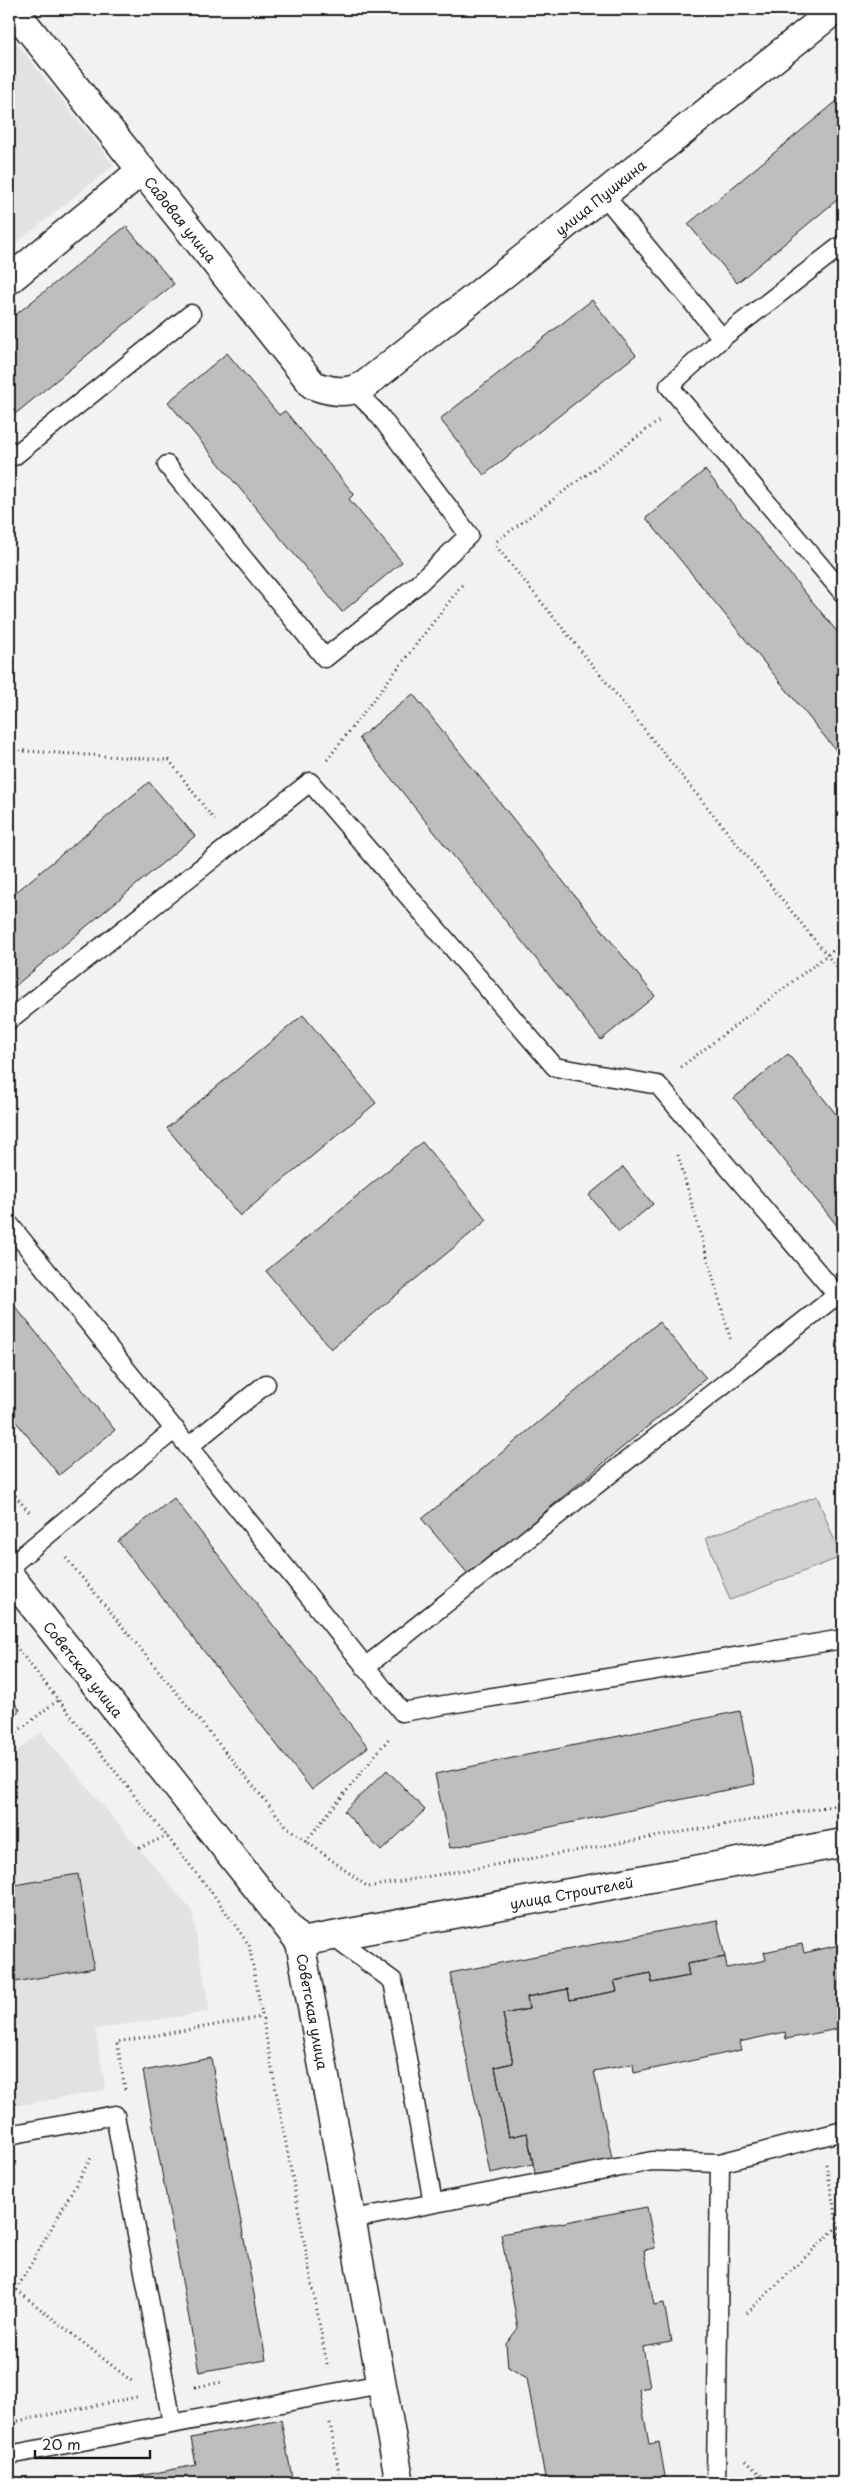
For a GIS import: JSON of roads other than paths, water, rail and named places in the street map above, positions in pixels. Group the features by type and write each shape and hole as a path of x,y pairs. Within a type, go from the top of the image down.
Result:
{"street":[{"name":"Садовая улица","path":"13,9 313,385 329,391 360,388"},
{"name":"улица Пушкина","path":"360,388 836,9"},
{"path":"9,280 142,170"},
{"name":"Советская улица","path":"9,1575 300,1942 400,2483"},
{"name":"улица Строителей","path":"300,1942 843,1843"}],"lane":[{"path":"603,194 722,338"},
{"path":"843,244 722,338 669,386 843,593"},
{"path":"9,450 14,456 191,314"},
{"path":"167,465 325,658 418,584 469,535 360,388"},
{"path":"9,1020 310,782 555,1067 658,1085 840,1298 739,1372 365,1666"},
{"path":"9,1224 402,1712 843,1640"},
{"path":"188,1447 266,1384"},
{"path":"9,1567 175,1429"},
{"path":"332,1936 393,1981 434,2203"},
{"path":"9,2135 115,2115 172,2423"},
{"path":"352,2219 652,2161 720,2163 843,2130"},
{"path":"716,2483 720,2163"},
{"path":"9,2455 381,2384"}]}
